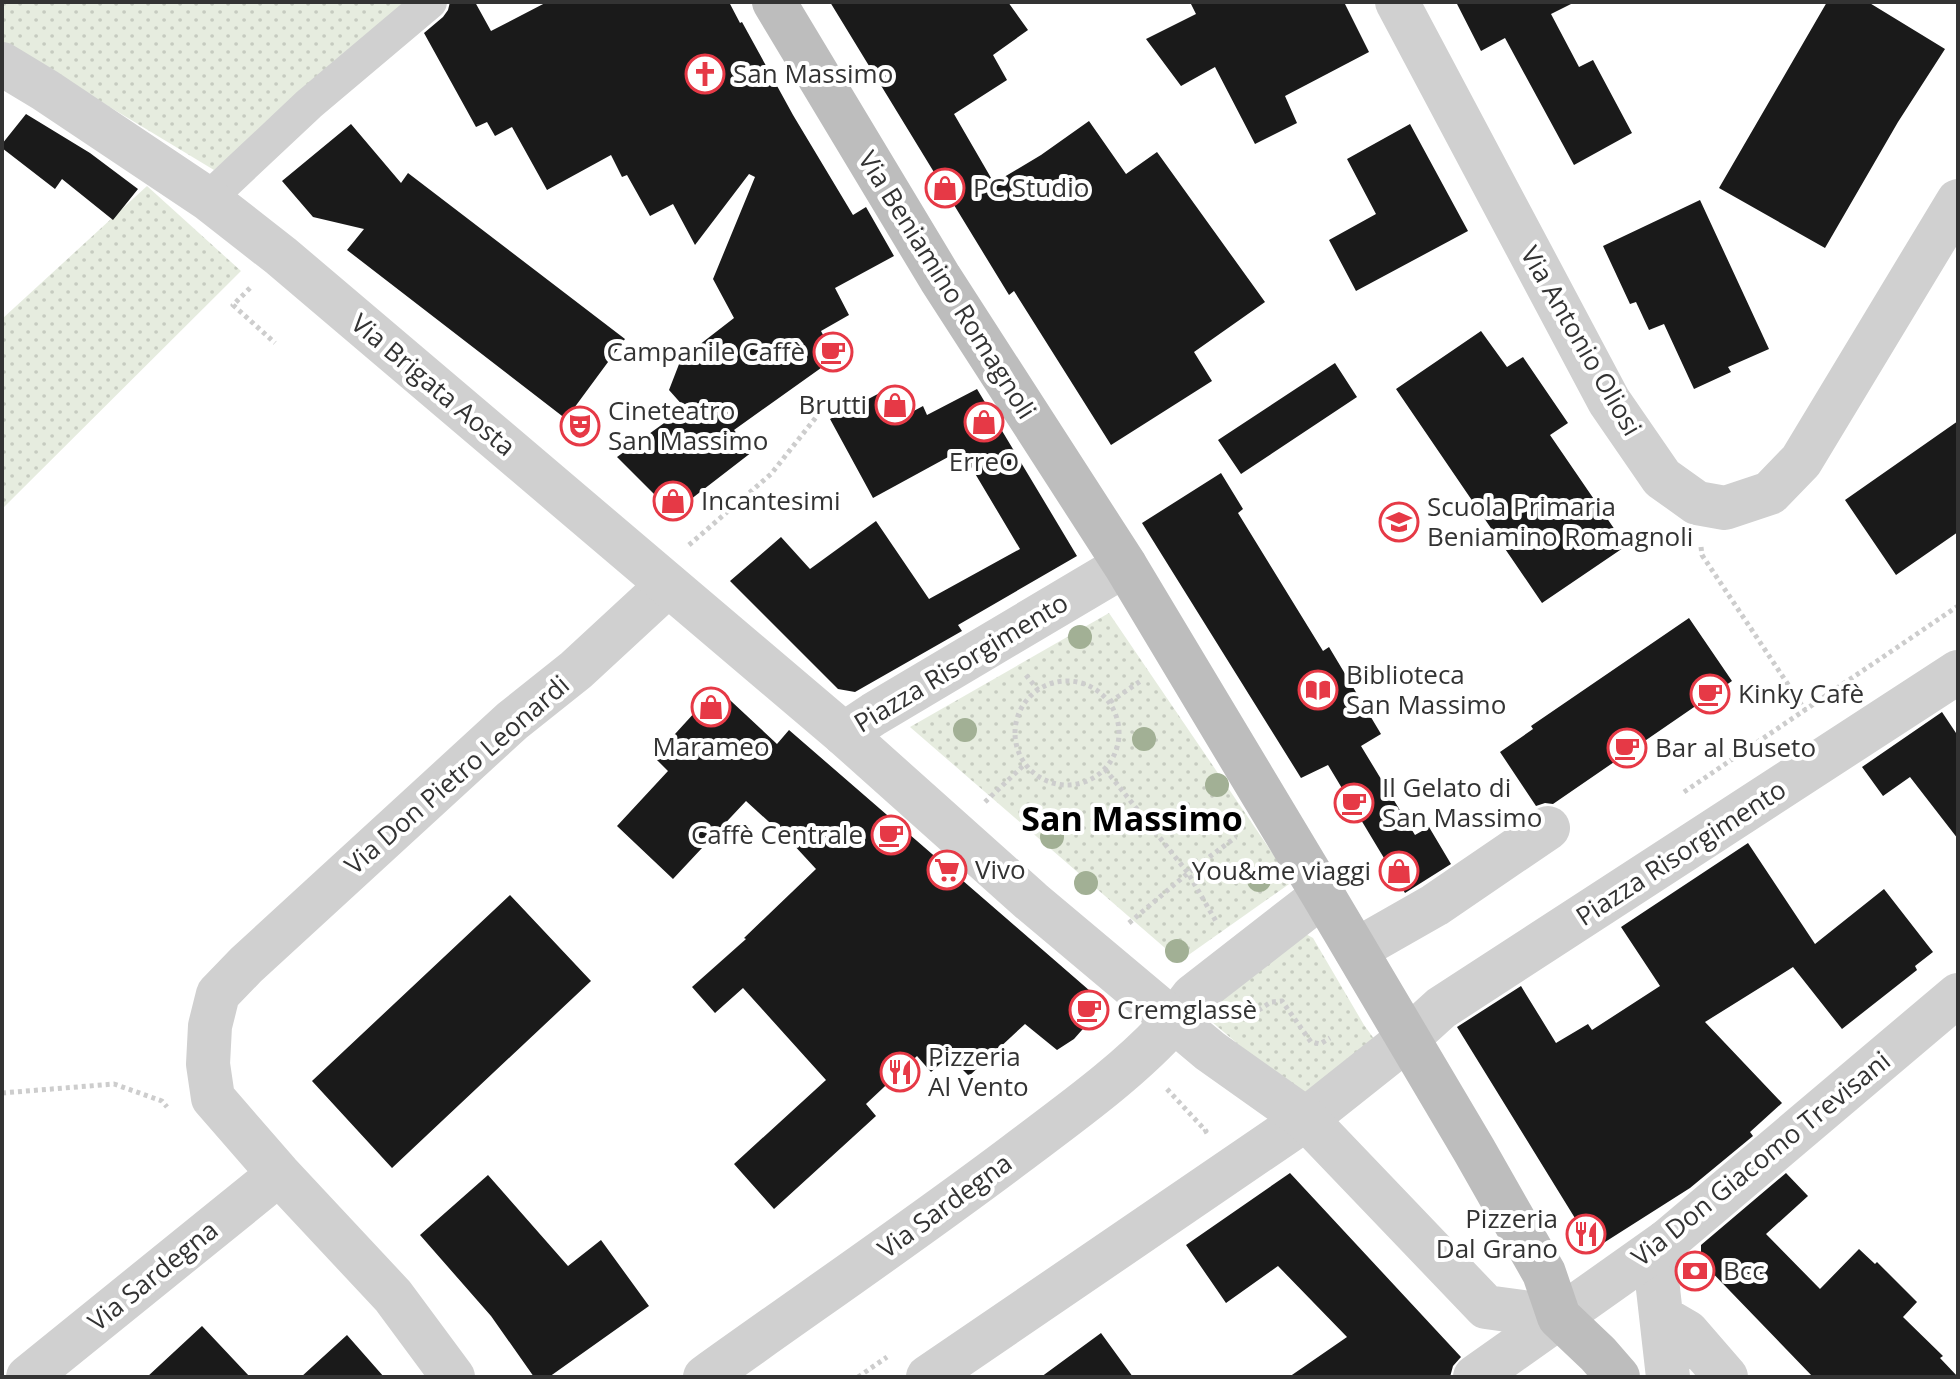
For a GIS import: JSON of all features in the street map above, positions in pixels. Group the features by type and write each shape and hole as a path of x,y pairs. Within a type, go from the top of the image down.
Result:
{"main road":[{"name":"Via Beniamino Romagnoli","path":"774,2 940,278 1125,565"},
{"path":"1125,565 1474,1150 1544,1273 1559,1317 1618,1377"}],"street":[{"path":"208,199 309,104 430,2"},
{"name":"Via Antonio Oliosi","path":"1397,2 1609,401 1662,478 1697,503 1725,508 1770,493 1801,461 1958,201"},
{"name":"Via Brigata Aosta","path":"2,64 208,199 293,266 844,734"},
{"name":"Piazza Risorgimento","path":"1125,565 844,734 1031,901 1174,1021 1210,1051 1306,1119 1486,1307 1559,1317"},
{"name":"Via Don Pietro Leonardi","path":"279,1174 213,1098 208,1064 210,1026 218,994 512,721 576,670 668,585"},
{"name":"Piazza Risorgimento","path":"928,1377 1306,1119 1441,1008 1958,672"},
{"path":"1356,950 1435,905 1548,828"},
{"path":"1174,1021 1193,996 1323,895"},
{"name":"Via Don Giacomo Trevisani","path":"1475,1377 1667,1241 1958,995"},
{"name":"Via Sardegna","path":"705,1377 932,1217 1063,1118 1138,1057 1174,1021"},
{"path":"279,1174 393,1296 453,1377"},
{"name":"Via Sardegna","path":"28,1377 279,1174"},
{"path":"1667,1241 1657,1280 1668,1377"},
{"path":"1663,1318 1687,1332 1726,1377"}],"path":[{"path":"252,286 233,305 275,343"},
{"path":"668,585 690,544 771,474 817,416 826,410"},
{"path":"1702,555 1793,692"},
{"path":"1779,726 1840,688 1958,606"},
{"path":"1110,702 1147,676"},
{"path":"1071,681 1096,690 1110,702 1118,718 1120,737 1115,754 1105,769 1090,780 1073,785 1054,784 1038,777 1025,764 1017,747 1015,729 1020,711 1029,696 1044,686 1071,681"},
{"path":"977,811 1025,764"},
{"path":"1105,769 1188,873 1222,931"},
{"path":"1119,932 1246,829"},
{"path":"1237,1025 1271,1002 1282,1001 1311,1042 1320,1044 1334,1036"},
{"path":"2,1093 114,1084 162,1101 173,1113"}],"shaded area":[{"path":"2,2 408,2 214,170 2,42"},
{"path":"147,186 241,271 2,509 2,319"},
{"path":"1109,613 1292,882 1180,961 910,727"},
{"path":"1304,933 1313,938 1380,1047 1306,1102 1205,1016 1208,998"}],"building":[{"path":"450,2 475,2 491,31 547,2 729,2 853,215 866,207 894,256 835,288 849,315 821,331 835,358 734,430 752,452 673,513 617,457 685,408 669,390 681,359 734,318 713,279 755,177 749,174 695,245 673,204 650,216 627,175 622,177 611,155 547,190 512,127 495,136 487,122 476,127 424,33 443,17"},
{"path":"830,2 1008,2 1028,30 993,55 1007,80 954,114 994,183 1089,121 1126,174 1157,152 1265,302 1194,352 1212,381 1111,445 1014,291 1009,295"},
{"path":"1190,2 1344,2 1369,52 1285,96 1297,123 1255,144 1215,67 1181,86 1146,39 1196,14"},
{"path":"1456,2 1575,2 1551,14 1579,67 1593,60 1632,133 1574,165 1505,38 1481,51"},
{"path":"1827,2 1868,2 1945,49 1898,122 1825,248 1719,188"},
{"path":"26,114 90,153 138,189 113,220 62,179 55,189 2,148"},
{"path":"351,124 401,183 408,173 625,339 566,419 347,250 364,229 313,217 282,181"},
{"path":"1410,124 1468,231 1356,291 1329,240 1376,214 1347,159"},
{"path":"1700,200 1769,349 1728,367 1731,372 1694,389 1664,324 1649,330 1636,302 1630,304 1603,246"},
{"path":"1481,331 1507,367 1523,357 1568,423 1550,435 1626,546 1542,603 1396,389"},
{"path":"1335,363 1357,397 1241,474 1218,440"},
{"path":"895,385 910,413 923,406 927,415 977,389 1077,556 958,625 962,631 855,692 838,689 730,581 781,537 810,569 876,521 929,599 1020,549 961,450 873,498 830,419"},
{"path":"1958,421 1958,532 1896,575 1845,500"},
{"path":"1221,473 1243,509 1238,513 1323,651 1329,647 1381,734 1361,746 1415,835 1429,827 1451,864 1405,893 1328,765 1301,778 1142,523"},
{"path":"1689,618 1732,681 1553,804 1536,806 1500,752 1533,729 1531,726"},
{"path":"717,688 777,744 789,730 1105,1004 1074,1039 1057,1050 1025,1024 969,1076 949,1056 931,1072 917,1056 866,1104 876,1116 774,1209 734,1164 826,1080 743,988 715,1013 692,987 746,939 816,869 746,801 673,879 617,826 668,771 654,757"},
{"path":"1942,712 1958,736 1958,839 1910,777 1883,796 1862,767"},
{"path":"1748,843 1815,944 1884,889 1933,952 1915,966 1917,970 1842,1029 1793,967 1705,1022 1782,1103 1750,1132 1753,1136 1690,1188 1594,1249 1457,1027 1521,986 1556,1043 1588,1024 1592,1030 1660,986 1621,927"},
{"path":"510,895 591,981 392,1168 312,1081"},
{"path":"1290,1173 1461,1357 1453,1366 1450,1377 1289,1377 1347,1337 1278,1266 1226,1303 1186,1245"},
{"path":"1786,1173 1808,1196 1766,1234 1820,1289 1859,1249 1875,1264 1877,1262 1917,1302 1903,1317 1943,1356 1940,1358 1958,1377 1813,1377 1701,1261 1701,1245"},
{"path":"488,1175 568,1266 601,1240 649,1306 549,1377 534,1377 491,1316 420,1235"},
{"path":"202,1326 250,1377 147,1377"},
{"path":"1101,1333 1133,1377 1041,1377"},
{"path":"347,1335 384,1377 301,1377"}],"place":[{"name":"San Massimo","path":"705,74"},
{"name":"PC Studio","path":"945,188"},
{"name":"Campanile Caffè","path":"833,352"},
{"name":"Brutti","path":"895,405"},
{"name":"ErreO","path":"984,422"},
{"name":"Cineteatro San Massimo","path":"580,426"},
{"name":"Incantesimi","path":"673,501"},
{"name":"Scuola Primaria Beniamino Romagnoli","path":"1399,522"},
{"name":"Biblioteca San Massimo","path":"1318,690"},
{"name":"Kinky Cafè","path":"1710,694"},
{"name":"Marameo","path":"711,707"},
{"name":"Bar al Buseto","path":"1627,748"},
{"name":"Il Gelato di San Massimo","path":"1354,803"},
{"name":"Caffè Centrale","path":"891,835"},
{"name":"Vivo","path":"947,870"},
{"name":"You&me viaggi","path":"1399,871"},
{"name":"Cremglassè","path":"1089,1010"},
{"name":"Pizzeria Al Vento","path":"900,1072"},
{"name":"Pizzeria Dal Grano","path":"1586,1234"},
{"name":"Bcc","path":"1695,1271"}],"district":[{"name":"San Massimo","path":"1132,819"}]}
